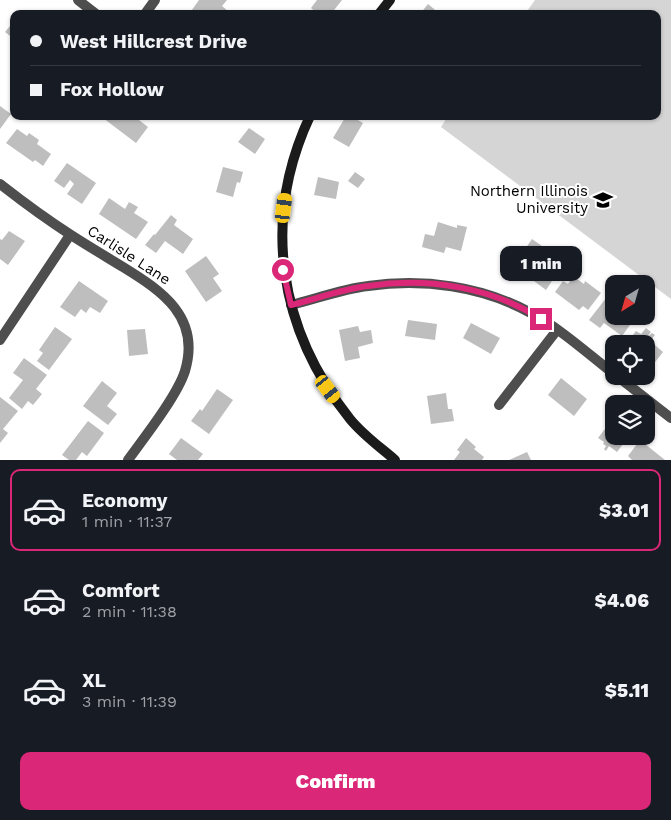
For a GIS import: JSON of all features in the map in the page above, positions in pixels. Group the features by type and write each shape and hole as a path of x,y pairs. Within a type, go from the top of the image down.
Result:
{"street":[{"path":"78,0 91,10"},
{"path":"382,10 390,0"},
{"path":"308,120 291,165 282,218 283,270 291,305 309,355 328,389 360,430 395,460"},
{"name":"Carlisle Lane","path":"0,184 70,234 151,284 163,293 178,312 186,334 188,357 182,378 128,460"},
{"path":"0,340 70,234"},
{"path":"291,305 366,286 394,283 425,283 467,289 499,299 530,312 605,367"},
{"path":"499,405 557,330"},
{"path":"629,385 671,418"}],"shaded area":[{"name":"Northern Illinois University","path":"535,0 671,0 671,299 655,287 655,275 639,275 441,127 445,120 661,120 661,10 528,10"}],"building":[{"path":"199,0 227,0 222,6 227,10 192,10"},
{"path":"317,0 342,0 334,10 313,10 311,8"},
{"path":"428,4 435,10 423,10"},
{"path":"10,26 10,36 5,32"},
{"path":"0,106 10,113 10,115 0,129"},
{"path":"106,120 139,120 148,127 136,143"},
{"path":"344,120 358,120 363,123 349,147 333,138"},
{"path":"249,128 265,139 255,154 238,142"},
{"path":"17,129 27,136 29,133 39,140 37,144 51,154 43,166 35,160 33,162 6,143"},
{"path":"67,163 96,183 82,204 67,194 74,184 70,180 64,188 54,181"},
{"path":"223,167 243,172 240,183 237,182 233,197 216,192"},
{"path":"355,172 365,179 358,188 348,181"},
{"path":"318,177 339,182 336,199 314,195"},
{"path":"109,198 125,209 129,202 138,207 134,213 148,222 136,239 99,214"},
{"path":"171,215 177,220 174,225 193,239 183,254 165,241 156,253 145,245"},
{"path":"438,222 457,228 457,225 467,227 461,251 446,247 444,253 422,247 425,234 434,236"},
{"path":"9,231 25,241 8,265 0,259 0,239 2,240"},
{"path":"532,239 552,253 557,246 565,251 553,269 558,272 546,290 534,281 538,275 517,261"},
{"path":"206,256 219,274 213,278 222,291 206,302 185,271"},
{"path":"573,276 584,284 585,281 601,293 588,310 583,306 579,310 555,292 563,281 568,284"},
{"path":"79,281 108,301 100,313 90,307 86,313 81,309 75,317 60,307"},
{"path":"605,299 605,324 600,328 589,320"},
{"path":"408,320 437,324 435,340 405,336"},
{"path":"471,323 500,338 491,354 463,338"},
{"path":"607,325 630,325 623,335"},
{"path":"358,326 360,332 371,330 373,343 358,347 360,358 345,361 339,330"},
{"path":"55,327 72,339 49,370 37,361 43,353 39,350"},
{"path":"646,328 651,332 648,335 633,335 636,331 641,334"},
{"path":"145,329 148,354 129,356 127,330"},
{"path":"655,345 663,352 655,362"},
{"path":"24,358 47,375 36,389 42,394 33,405 28,401 22,409 9,398 23,380 13,373"},
{"path":"561,378 587,399 574,416 548,395"},
{"path":"102,381 117,393 107,406 117,414 108,425 83,406"},
{"path":"217,389 233,400 209,434 191,421 200,409 202,411"},
{"path":"446,393 448,409 452,409 454,421 431,424 427,396"},
{"path":"0,397 18,411 3,429 8,433 0,443"},
{"path":"88,421 104,433 87,456 82,452 76,460 69,460 62,455"},
{"path":"605,429 605,445 622,445 617,452 609,446 606,451 604,449 606,446 603,444 604,442 598,438"},
{"path":"181,438 203,454 198,460 177,460 169,454"},
{"path":"466,438 476,447 474,449 484,457 482,460 454,460 460,452 457,450"},
{"path":"636,445 646,445 665,460 632,460 628,456"},
{"path":"527,452 531,460 509,460"}],"place":[{"name":"Northern Illinois University","path":"603,200"}],"route":[{"path":"283,270 291,305 366,286 394,283 425,283 446,285 483,293 530,312 541,319"}]}
